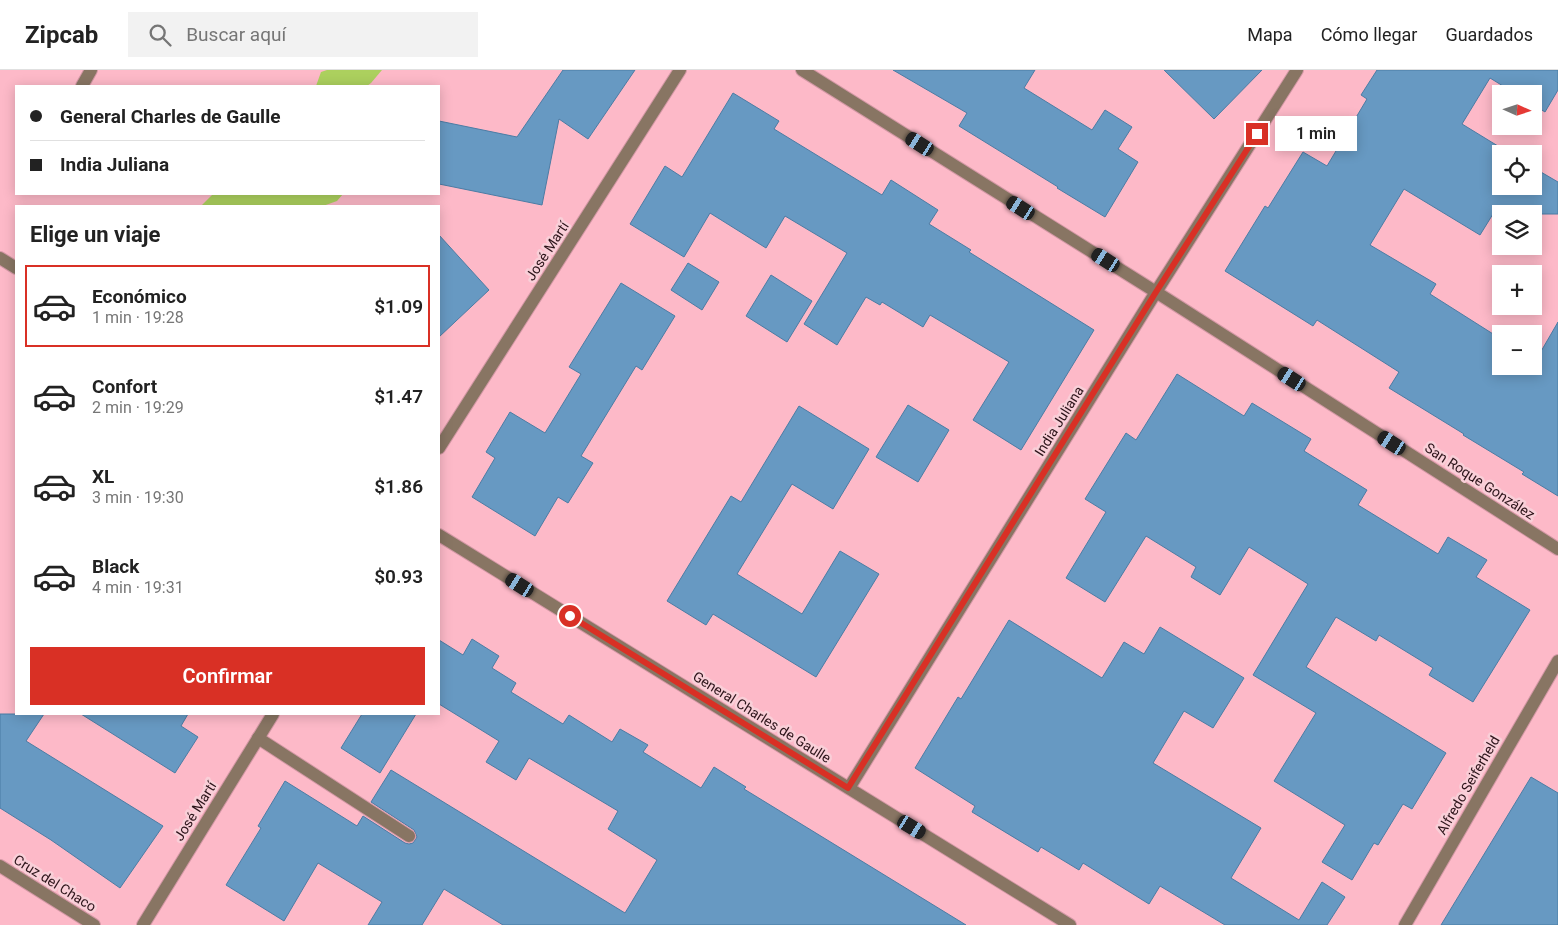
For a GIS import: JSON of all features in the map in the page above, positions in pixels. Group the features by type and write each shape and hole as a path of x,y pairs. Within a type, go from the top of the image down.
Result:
{"street":[{"path":"83,85 92,70"},
{"name":"José Martí","path":"440,446 680,70"},
{"name":"San Roque González","path":"802,70 1156,292 1558,549"},
{"name":"India Juliana","path":"848,788 1156,292 1297,70"},
{"path":"0,258 15,267"},
{"name":"General Charles de Gaulle","path":"440,536 1070,925"},
{"name":"Alfredo Seiferheld","path":"1405,925 1558,661"},
{"name":"José Martí","path":"143,925 272,715"},
{"path":"258,738 408,836"},
{"name":"Cruz del Chaco","path":"0,866 94,925"}],"green space":[{"path":"327,70 382,70 368,85 316,85 321,72"},
{"path":"212,195 342,195 337,201 326,205 202,205"}],"building":[{"path":"563,70 635,70 588,139 559,119 542,205 440,184 440,121 517,137"},
{"path":"893,70 1035,70 1024,88 1092,130 1105,110 1132,127 1118,149 1138,162 1105,217 959,126 967,113"},
{"path":"1164,70 1262,70 1214,119"},
{"path":"1377,70 1558,70 1558,90 1545,112 1542,110 1542,85 1501,85 1490,78 1462,124 1496,145 1492,145 1492,195 1542,195 1542,173 1558,182 1558,214 1542,214 1542,205 1492,205 1492,216 1480,235 1404,189 1370,245 1436,284 1430,294 1492,333 1492,375 1542,375 1542,350 1558,322 1558,496 1522,474 1524,472 1389,388 1399,372 1317,320 1313,326 1225,271 1265,206 1268,208 1303,152 1327,166 1367,99 1361,95"},
{"path":"733,93 779,121 774,129 882,195 891,180 938,210 929,224 971,250 969,252 1094,330 1021,450 973,420 1009,362 930,315 923,327 882,302 880,305 866,297 837,345 804,324 847,253 785,216 766,248 710,213 684,257 630,224 665,166 682,177"},
{"path":"440,236 489,290 440,336"},
{"path":"688,263 719,282 702,310 671,290"},
{"path":"771,275 812,301 787,342 746,316"},
{"path":"621,283 675,316 642,370 636,366 581,456 593,463 568,503 558,497 535,536 472,497 495,458 486,452 510,412 545,433 581,374 569,367"},
{"path":"1177,374 1244,416 1252,403 1311,439 1304,451 1367,490 1358,505 1438,554 1448,537 1487,560 1476,577 1530,610 1473,702 1429,675 1433,668 1379,635 1376,641 1336,617 1306,667 1446,753 1412,809 1403,804 1378,845 1374,843 1352,880 1322,862 1345,825 1274,781 1316,713 1253,675 1308,584 1249,547 1220,595 1191,577 1196,567 1146,536 1105,602 1066,578 1106,512 1085,499 1126,433 1136,440"},
{"path":"908,405 949,430 918,482 876,457"},
{"path":"799,406 869,449 833,509 792,484 737,574 802,614 840,551 879,574 816,677 713,614 706,625 667,601 731,496 741,502"},
{"path":"1009,620 1102,678 1124,642 1144,654 1160,627 1244,678 1213,728 1184,711 1153,763 1261,828 1231,878 1299,920 1322,882 1345,897 1327,925 1225,925 1160,886 1149,904 1083,863 1079,870 1041,847 1038,852 972,812 975,806 915,768 958,697 961,699"},
{"path":"472,639 499,656 492,668 516,683 511,692 563,724 569,715 612,742 620,729 648,745 643,752 701,788 714,767 746,787 744,789 966,925 503,925 444,889 422,925 368,925 382,902 318,863 284,921 226,885 261,828 258,826 285,781 357,826 363,816 405,843 413,843 417,837 414,830 371,802 391,770 625,913 657,860 608,829 618,811 529,758 516,780 486,762 499,741 440,705 440,641 463,655"},
{"path":"0,714 43,715 26,741 163,826 120,888 51,840 0,808"},
{"path":"83,715 187,715 181,726 198,737 175,773"},
{"path":"361,715 415,715 380,773 341,748"},
{"path":"1531,777 1558,793 1558,925 1441,925"}],"route":[{"path":"570,616 848,788 1156,292 1257,134"}]}
